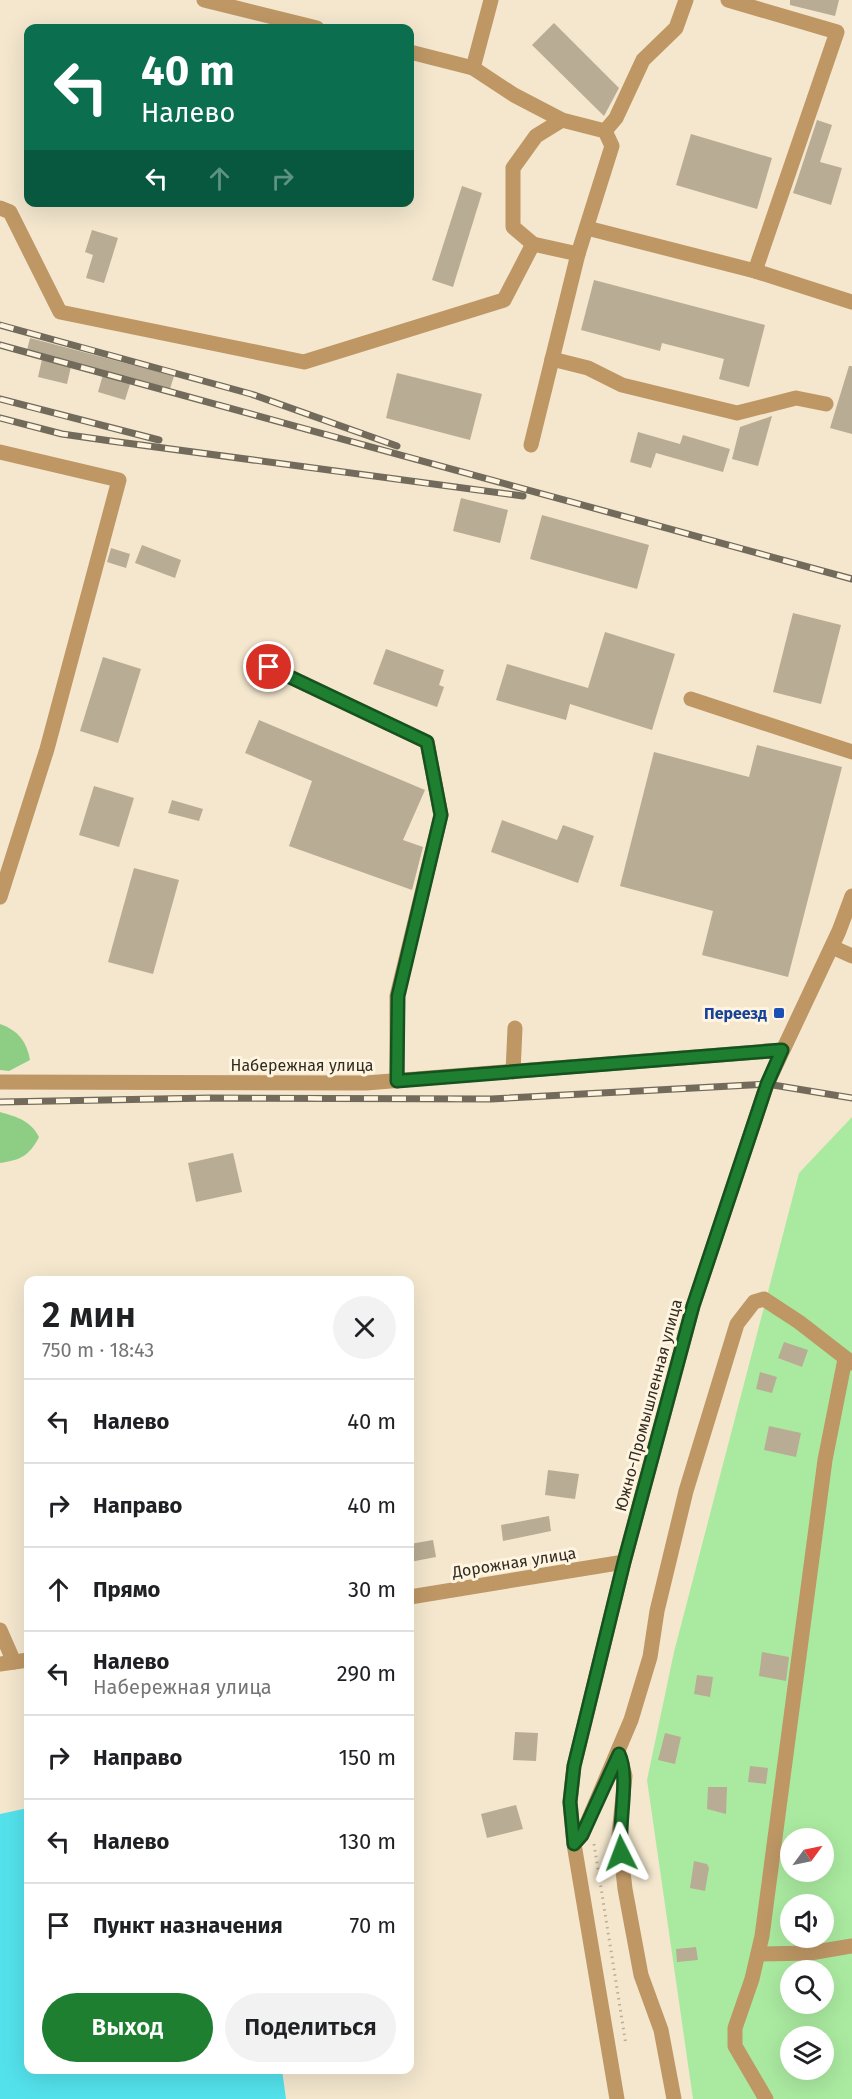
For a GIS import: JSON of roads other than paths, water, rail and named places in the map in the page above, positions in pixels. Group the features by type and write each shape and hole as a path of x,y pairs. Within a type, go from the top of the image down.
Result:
{"street":[{"path":"204,0 301,24"},
{"path":"473,68 491,0"},
{"path":"605,131 616,118 643,60 676,28 686,0"},
{"path":"728,0 837,32 755,271"},
{"path":"414,53 473,68 514,95 562,120 605,131"},
{"path":"562,120 536,136 513,168 513,226 532,244 578,254"},
{"path":"531,445 578,254 612,146 605,131"},
{"path":"0,208 10,212 60,312 304,362 504,300 532,244"},
{"path":"586,228 755,271 852,302"},
{"path":"552,359 588,368 622,385 737,414 796,398 826,404"},
{"path":"0,452 119,480 47,749 0,897"},
{"path":"269,667 427,742 441,815 398,996 397,1081"},
{"path":"691,699 852,752"},
{"name":"Южно-Промышленная улица","path":"616,2099 574,1844 570,1802 574,1766 624,1562 693,1306 767,1084 832,947 852,897"},
{"path":"832,947 852,956"},
{"path":"513,1072 515,1028"},
{"name":"Набережная улица","path":"0,1082 366,1083 782,1050"},
{"path":"574,1844 582,1835 619,1754 650,1657 657,1611 686,1491 736,1324 754,1302 764,1299 799,1322 849,1361 825,1460 758,1954 735,2028 735,2046 766,2099"},
{"name":"Дорожная улица","path":"414,1596 624,1562"},
{"path":"0,1630 14,1662"},
{"path":"619,1754 625,1776 619,1835 625,1889 641,1975 661,2030 674,2099"},
{"path":"758,1954 810,1953 852,1946"}],"water":[{"path":"24,1809 24,2074 283,2074 286,2099 0,2099 0,1814"}],"railway":[{"path":"0,325 251,394 397,446"},
{"path":"0,345 852,579"},
{"path":"0,399 159,440"},
{"path":"0,418 62,434 523,496"},
{"path":"0,1102 210,1098 491,1099 767,1084 852,1098"}],"place":[{"name":"Переезд","path":"779,1013"}]}
